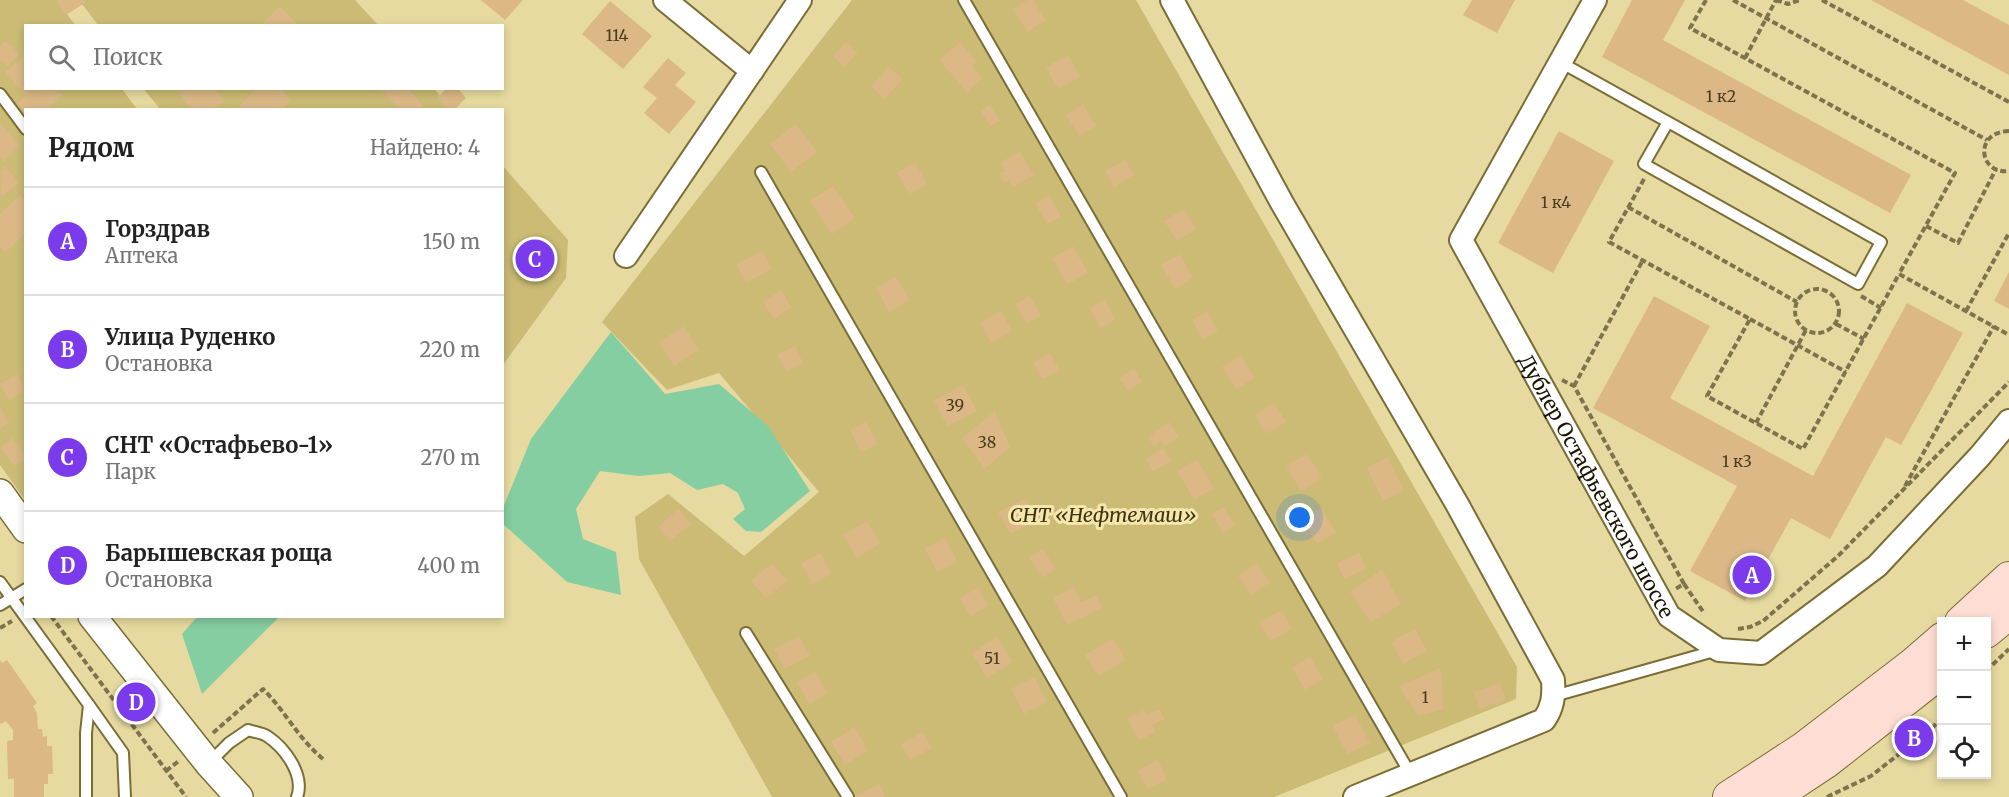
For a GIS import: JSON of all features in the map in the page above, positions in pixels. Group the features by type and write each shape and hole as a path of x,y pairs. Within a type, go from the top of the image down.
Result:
{"main road":[{"path":"1965,617 2009,578"},
{"path":"1991,628 2009,613"},
{"path":"1729,797 1804,748 1912,665 1937,643"},
{"path":"1773,797 1827,762 1937,674"}],"street":[{"path":"665,0 752,71"},
{"path":"626,256 800,0"},
{"path":"1172,0 1282,203 1457,504 1543,659 1552,680 1554,696 1550,711 1544,720 1355,797"},
{"name":"Дублер Остафьевского шоссе","path":"1595,0 1461,240 1670,616 1719,650"},
{"path":"1719,650 1761,653 1877,566 2009,422"},
{"path":"0,494 24,526"},
{"path":"94,618 209,764 239,797"}],"lane":[{"path":"964,0 1411,775"},
{"path":"1560,62 1668,122 1881,242 1858,284 1644,164 1668,122"},
{"path":"0,94 24,126"},
{"path":"762,172 1121,797"},
{"path":"0,582 24,616"},
{"path":"0,605 24,590"},
{"path":"26,618 123,753 125,797"},
{"path":"746,633 848,797"},
{"path":"1554,696 1719,650"},
{"path":"86,797 86,733 90,705"},
{"path":"209,764 229,743 248,730 266,735 293,764 298,793"}],"path":[{"path":"1706,0 1690,28 1955,173 1803,449 1707,396 1750,319"},
{"path":"1733,0 1987,140"},
{"path":"1745,58 1776,0 1788,4 1800,0"},
{"path":"1822,0 2009,102"},
{"path":"2009,131 1995,132 1987,140 1984,154 1989,166 2001,172 2009,171"},
{"path":"1650,168 1610,242 1846,372"},
{"path":"1926,226 1958,243 1996,169"},
{"path":"1628,207 1797,302"},
{"path":"1966,311 2009,232"},
{"path":"1574,386 1643,260"},
{"path":"1899,274 2009,334"},
{"path":"1816,288 1831,293 1840,306 1836,324 1826,332 1810,333 1798,324 1794,308 1801,294 1816,288"},
{"path":"1836,324 1864,339"},
{"path":"1902,491 1994,326"},
{"path":"1756,423 1806,330"},
{"path":"1553,375 1574,386 1684,584 1709,622"},
{"path":"1730,630 1750,627 1763,621 1838,556 2009,382"},
{"path":"1659,598 1684,584"},
{"path":"53,618 96,673 186,797"},
{"path":"1991,666 2009,649"},
{"path":"1827,797 1871,776 1937,722"},
{"path":"166,771 183,757"}],"green space":[{"path":"0,0 57,0 74,24 24,24 24,90 123,90 136,108 24,108 24,499 0,465"},
{"path":"79,0 355,0 377,24 97,24"},
{"name":"СНТ «Нефтемаш»","path":"852,0 1136,0 1517,667 1516,699 1274,797 772,797 639,559 635,517 668,494 744,556 819,492 719,373 667,390 602,322"},
{"path":"145,90 435,90 451,108 159,108"},
{"path":"504,167 568,240 566,278 504,364"}],"shaded area":[{"path":"611,332 665,394 719,384 768,426 810,491 761,532 746,531 733,519 745,509 738,493 723,484 697,490 670,473 639,476 600,471 576,509 583,539 616,552 621,595 567,582 504,525 504,506 531,439"},
{"path":"196,618 278,618 202,694 182,634"}],"building":[{"path":"56,0 84,0 86,2 66,15"},
{"path":"481,0 523,0 505,20"},
{"path":"1027,0 1033,0 1046,20 1028,32 1013,10"},
{"path":"1472,0 1515,0 1497,33 1463,15"},
{"path":"1632,0 1685,0 1663,40 1911,175 1890,213 1602,57"},
{"path":"1871,0 1963,0 2009,25 2009,75"},
{"path":"610,1 652,36 623,69 582,34"},
{"path":"280,6 297,24 264,24"},
{"path":"5,41 19,54 7,66 0,60 0,46"},
{"path":"846,42 858,53 844,67 833,56"},
{"path":"960,42 977,62 972,66 982,78 967,92 939,60"},
{"path":"1069,55 1080,77 1058,89 1046,67"},
{"path":"24,57 24,90 58,90 62,95 47,108 24,108 24,111 17,103 26,96 5,72"},
{"path":"668,58 686,73 675,85 696,102 669,134 644,113 657,98 643,87"},
{"path":"889,67 903,79 884,99 871,86"},
{"path":"180,90 216,90 224,101 215,108 190,108 178,92"},
{"path":"254,90 282,90 290,100 284,108 238,108"},
{"path":"381,90 410,90 425,108 399,108"},
{"path":"445,90 459,90 466,98 456,108 446,108 437,98"},
{"path":"1083,104 1096,126 1079,136 1066,115"},
{"path":"990,105 1000,121 990,126 981,111"},
{"path":"0,122 20,146 3,162 0,158"},
{"path":"796,124 817,152 791,172 770,144"},
{"path":"1559,131 1614,161 1553,273 1498,243"},
{"path":"1020,152 1034,175 1013,187 1009,180 1004,183 999,174 1005,171 1001,162"},
{"path":"1125,160 1134,175 1114,187 1105,171"},
{"path":"915,162 927,184 910,194 897,173"},
{"path":"5,166 19,183 1,197 0,170"},
{"path":"833,186 855,218 832,234 810,201"},
{"path":"20,195 24,199 24,235 5,253 0,247 0,214"},
{"path":"1049,195 1061,216 1047,224 1035,203"},
{"path":"1184,209 1197,229 1177,241 1164,221"},
{"path":"1073,246 1088,273 1067,285 1052,258"},
{"path":"763,251 772,269 746,282 736,264"},
{"path":"1180,254 1193,278 1175,289 1161,265"},
{"path":"2009,272 2009,309 1994,301"},
{"path":"896,277 910,300 889,312 876,288"},
{"path":"781,290 791,307 774,319 763,302"},
{"path":"1030,296 1041,316 1026,324 1015,304"},
{"path":"1654,296 1710,326 1670,398 1813,476 1907,303 1963,333 1901,445 1886,437 1830,539 1791,518 1745,601 1690,571 1737,486 1593,408"},
{"path":"1105,300 1115,320 1100,328 1090,308"},
{"path":"1001,311 1012,331 991,343 980,323"},
{"path":"1207,311 1218,331 1203,340 1192,320"},
{"path":"684,326 699,350 674,366 659,342"},
{"path":"795,346 803,363 786,372 777,354"},
{"path":"1050,353 1060,370 1042,379 1033,363"},
{"path":"1241,355 1255,378 1236,389 1222,367"},
{"path":"1134,369 1142,382 1128,391 1119,378"},
{"path":"17,374 24,391 9,400 0,384"},
{"path":"963,385 977,411 947,426 934,400"},
{"path":"1274,403 1286,422 1266,434 1255,415"},
{"path":"0,407 10,422 0,429"},
{"path":"995,411 1010,447 985,469 962,438"},
{"path":"866,422 878,444 861,452 850,430"},
{"path":"1169,422 1179,437 1165,446 1161,441 1154,446 1148,437"},
{"path":"12,438 24,453 24,459 15,466 0,448"},
{"path":"1164,448 1171,461 1153,471 1146,458"},
{"path":"1307,454 1322,478 1301,491 1286,466"},
{"path":"1388,457 1404,491 1383,501 1367,468"},
{"path":"1197,459 1214,488 1194,500 1177,471"},
{"path":"1026,498 1037,521 1010,534 998,512"},
{"path":"1223,507 1235,525 1223,533 1212,514"},
{"path":"1321,508 1336,532 1317,544 1302,520"},
{"path":"678,509 691,524 670,541 658,527"},
{"path":"867,521 881,543 857,558 843,535"},
{"path":"945,538 958,562 937,572 925,548"},
{"path":"1043,549 1056,569 1042,578 1029,557"},
{"path":"821,553 831,574 812,584 801,563"},
{"path":"1359,553 1366,569 1344,579 1337,563"},
{"path":"772,563 787,581 766,598 751,581"},
{"path":"1257,563 1270,582 1251,595 1238,576"},
{"path":"1382,569 1401,604 1371,622 1350,592"},
{"path":"1074,587 1081,602 1096,595 1102,608 1067,625 1053,598"},
{"path":"978,588 989,606 970,616 960,598"},
{"path":"1282,610 1292,629 1270,641 1259,622"},
{"path":"1415,629 1427,651 1403,664 1391,642"},
{"path":"799,636 810,656 785,669 774,649"},
{"path":"997,637 1013,662 987,678 972,653"},
{"path":"1113,639 1126,660 1098,676 1085,655"},
{"path":"1310,657 1323,679 1305,690 1292,668"},
{"path":"0,660 2,663 7,660 37,703 33,706 37,713 38,729 42,729 43,737 47,736 47,746 52,746 53,774 48,774 48,784 44,784 44,797 14,797 14,779 8,779 7,741 13,740 13,730 6,721 0,723"},
{"path":"1440,668 1444,709 1418,716 1399,686"},
{"path":"815,672 828,693 810,704 797,682"},
{"path":"1034,677 1047,702 1024,714 1011,689"},
{"path":"1500,683 1506,700 1480,709 1474,692"},
{"path":"1159,709 1165,719 1152,725 1155,732 1139,741 1127,718 1144,710 1147,715"},
{"path":"1355,715 1370,743 1347,754 1333,726"},
{"path":"854,727 868,750 845,765 831,742"},
{"path":"923,732 932,748 910,760 901,744"},
{"path":"1158,760 1167,779 1147,789 1138,770"},
{"path":"879,784 885,797 853,797"}],"place":[{"name":"СНТ «Остафьево-1»","path":"535,259"},
{"name":"Горздрав","path":"1752,575"},
{"name":"Барышевская роща","path":"136,702"},
{"name":"Улица Руденко","path":"1914,738"}]}
